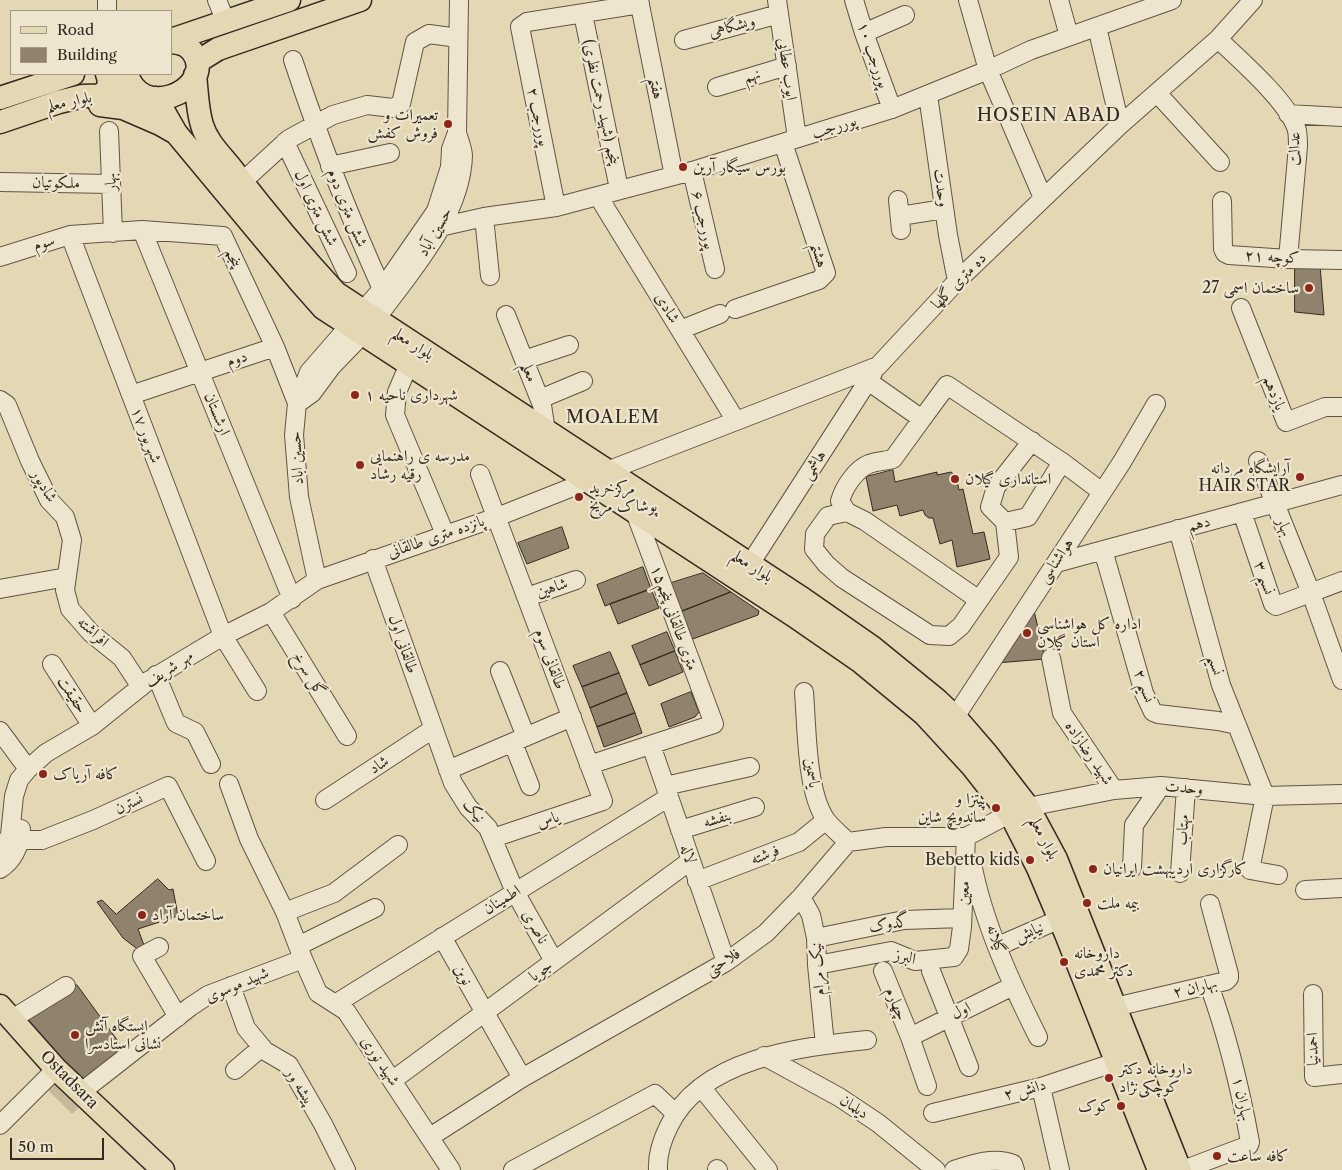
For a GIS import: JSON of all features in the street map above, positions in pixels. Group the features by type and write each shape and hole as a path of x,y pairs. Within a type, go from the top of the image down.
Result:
{"main road":[{"path":"172,41 226,22 259,5 290,0"},
{"path":"127,75 132,87 148,96 166,98 186,89 196,68 218,49 360,0"},
{"path":"172,41 183,44 194,53 196,68"},
{"name":"بلوار معلم","path":"196,68 198,107 202,126 209,139 314,270 363,322 409,364 553,458 597,476 750,564 872,647 938,700 955,717 987,754 1018,810 1038,868 1159,1170"},
{"name":"بلوار معلم","path":"0,98 70,75"},
{"path":"91,96 102,94 108,88 110,83 107,75"},
{"path":"91,96 102,106 122,108 176,133"},
{"name":"بلوار معلم","path":"0,122 58,102 91,96 148,96 176,133 323,308 363,322 546,431 635,512 861,662 924,714 972,766 1018,810 1056,859 1181,1170"},
{"name":"Ostadsara","path":"6,1012 56,1069 163,1170"}],"street":[{"path":"218,0 226,22"},
{"name":"حسین آباد","path":"363,322 418,263 461,171 463,154 457,133 459,0"},
{"name":"پوررجب ۱۰","path":"854,0 892,109"},
{"path":"1059,0 1069,36"},
{"name":"پوررجب","path":"438,218 484,217 556,207 674,176 892,109 988,70 1031,50 1097,27 1131,7 1172,0"},
{"name":"ده متری گلها","path":"597,476 878,366 957,281 1120,125 1218,38 1253,0"},
{"path":"971,1 988,70 1043,198"},
{"path":"583,14 639,2"},
{"name":"هفتم","path":"639,2 674,176"},
{"name":"ویشگاهی","path":"684,40 778,7"},
{"name":"ایوب عطایی","path":"778,7 787,66 790,140"},
{"name":"پوررجب ۲","path":"556,207 520,27 527,22 583,14"},
{"name":"پنجم (شهید رحمت نظری)","path":"583,14 620,189"},
{"path":"864,33 905,15"},
{"path":"1097,27 1120,125"},
{"path":"242,182 285,142 333,115 367,105 393,108 401,104 415,42 429,34 458,38"},
{"name":"عدالت","path":"1218,38 1272,92 1297,128 1298,146 1288,259"},
{"name":"شش متری دوم","path":"293,60 330,166 382,290"},
{"name":"نهم","path":"717,86 787,66"},
{"path":"1156,93 1220,162"},
{"name":"وحدت","path":"928,95 944,209 957,281"},
{"path":"1288,114 1342,117"},
{"name":"بهار","path":"109,131 113,233"},
{"name":"هشتم","path":"680,330 820,280 826,273 790,140"},
{"name":"شش متری اول","path":"285,142 347,273"},
{"path":"330,166 390,153"},
{"name":"پوررجب ۶","path":"692,170 715,269"},
{"name":"ملکوتیان","path":"0,182 111,184"},
{"name":"شادی","path":"598,196 736,421"},
{"name":"کوچه ۲۱","path":"1222,201 1223,249 1229,255 1342,260"},
{"path":"900,216 944,209"},
{"path":"484,217 490,276"},
{"name":"حسین آباد","path":"297,403 312,393 363,322 382,290 438,218"},
{"name":"پنجم","path":"90,235 142,230 190,232 223,236 275,346 297,403"},
{"name":"ارشستان","path":"142,230 292,599"},
{"name":"سوم","path":"0,257 70,235 90,235"},
{"name":"۱۷ شهریور","path":"70,235 223,636 257,691"},
{"name":"یازدهم","path":"1240,308 1286,422 1325,407 1342,407"},
{"name":"معلم","path":"506,315 540,399 546,431"},
{"name":"حسین اباد","path":"317,580 299,497 294,435 297,403 309,372 332,346 363,322"},
{"path":"524,360 569,345"},
{"name":"دوم","path":"199,371 275,346"},
{"path":"409,364 397,392 396,415 444,534"},
{"name":"هاشمی","path":"750,564 878,366"},
{"path":"131,395 199,371"},
{"path":"540,399 583,381"},
{"path":"868,381 922,419"},
{"path":"979,600 865,521 847,512 840,501 843,492 859,470 869,464 893,459 947,384 1032,441 1102,492"},
{"name":"شادپور","path":"0,400 7,405 30,461 49,500 65,517 72,540 67,577"},
{"name":"هواشناسی","path":"955,717 1102,492 1156,404"},
{"path":"847,512 828,516 815,534 814,549 826,564 842,578 930,635 949,636 961,626 1008,557 1004,522 990,508 996,487 1032,441"},
{"path":"553,458 559,473 559,483 555,494"},
{"name":"بهار","path":"1258,461 1311,593"},
{"path":"1004,522 1028,517 1062,462"},
{"path":"480,474 497,516"},
{"name":"پانزده متری طالقانی","path":"317,580 497,516 597,476"},
{"name":"دهم","path":"1056,562 1342,484"},
{"name":"۱۵متری طالقانی پنجم","path":"635,512 714,724 651,745"},
{"name":"نسیم ۳","path":"1242,512 1273,604 1276,606 1281,605 1311,593"},
{"name":"طالقانی سوم","path":"497,516 603,801"},
{"name":"نسیم","path":"1178,529 1221,685 1265,796"},
{"name":"نسیم ٢","path":"1103,550 1144,693 1153,712 1237,725"},
{"name":"طالقانی اول","path":"373,559 433,729"},
{"path":"0,589 67,577"},
{"name":"افراشته","path":"67,577 65,590 70,609 91,633 122,658 141,687"},
{"name":"مهر شریف","path":"0,869 16,852 14,796 19,780 28,769 46,753 92,726 156,675 223,636 271,612 317,580"},
{"name":"شاهین","path":"527,597 576,580"},
{"path":"1342,582 1311,593 1342,680"},
{"name":"گل سرخ","path":"271,612 347,736"},
{"name":"شهید رضازاده","path":"1051,658 1062,713 1114,790"},
{"name":"حقیقت","path":"52,664 92,726"},
{"path":"500,671 520,740 530,786"},
{"path":"156,675 176,723 195,732 212,764"},
{"name":"یاسمین","path":"804,692 809,758 815,798 826,820 848,842"},
{"path":"448,770 572,717"},
{"name":"نیک","path":"433,729 453,783 468,807 488,828 515,892"},
{"name":"شاد","path":"326,800 433,729"},
{"path":"0,732 28,769"},
{"path":"589,765 651,745"},
{"name":"لاله","path":"651,745 726,962"},
{"path":"667,791 750,768"},
{"name":"شهید نوری","path":"229,784 249,839 285,912 318,993 346,1011 451,1170"},
{"name":"نسترن","path":"15,837 42,840 93,820 168,786 206,861"},
{"path":"1132,868 1134,825 1162,786"},
{"name":"وحدت","path":"1018,810 1114,790 1162,786 1265,796 1342,794"},
{"name":"مهتاب","path":"1180,873 1186,788"},
{"name":"اطمینان","path":"335,1004 515,892 667,791"},
{"path":"1265,796 1250,870 1278,874"},
{"name":"یاس","path":"493,838 603,801"},
{"name":"بنفشه","path":"680,830 755,807"},
{"path":"848,842 886,837 966,837 1018,810"},
{"name":"فرشته","path":"697,881 799,842 826,820"},
{"name":"مهر شریف","path":"0,853 15,837"},
{"name":"معین","path":"959,949 966,837"},
{"name":"گیلانه","path":"966,837 976,887 1013,986 1038,1037"},
{"name":"فلاحتی","path":"430,1137 522,1078 726,962 766,933 802,896 848,842"},
{"path":"285,912 334,893 398,845"},
{"name":"جویا","path":"393,1080 690,861"},
{"path":"1305,890 1342,888"},
{"name":"ناصری","path":"515,892 554,961"},
{"name":"نیک مرام","path":"802,896 811,915 816,938 825,1045"},
{"name":"بهاران ۲","path":"1115,1007 1226,981 1229,978 1210,904"},
{"name":"شهید موسوی","path":"80,1093 208,995 231,986 300,952 375,908"},
{"name":"گدوک","path":"816,938 904,920 962,918"},
{"name":"نیایش","path":"998,946 1060,919"},
{"name":"نوین","path":"442,937 522,1078"},
{"path":"159,948 142,956 178,1017"},
{"name":"البرز","path":"817,965 892,952 916,961 928,961 954,957 959,949"},
{"name":"چهارم","path":"883,971 910,1037"},
{"path":"931,971 969,1068"},
{"name":"بهاران ۱","path":"1181,1170 1249,1145 1250,1142 1239,1083 1223,1025 1209,984"},
{"path":"6,1012 66,986"},
{"name":"پیشه ور","path":"231,986 246,1028 262,1047 288,1065 323,1124 346,1170"},
{"name":"اول","path":"910,1037 1013,986"},
{"name":"احمدنیا","path":"1313,994 1314,1076 1342,1074"},
{"path":"910,1037 927,1086"},
{"path":"658,1170 662,1140 675,1113 701,1087 729,1070 764,1056 825,1045 867,1040"},
{"path":"235,1070 262,1047"},
{"name":"دیلمان","path":"764,1056 839,1097 878,1123 936,1170"},
{"name":"دانش ۲","path":"933,1113 1041,1087 1116,1062"},
{"path":"0,1125 56,1069"},
{"path":"701,1087 768,1170"},
{"path":"1041,1087 1060,1170"},
{"path":"513,1170 655,1094 675,1113"},
{"path":"954,1170 975,1163 998,1160 1014,1164 1016,1170"}],"shaded area":[{"path":"55,1079 81,1105 72,1114 45,1087"}],"building":[{"name":"ساختمان اسمی 27","path":"1295,263 1320,265 1324,315 1295,312"},
{"path":"893,470 895,482 937,472 937,475 951,472 956,476 959,490 963,489 973,534 984,532 990,559 957,567 952,540 940,544 933,518 925,515 923,510 900,516 897,505 873,511 866,477"},
{"path":"562,527 569,548 527,564 518,543"},
{"path":"643,567 651,589 605,606 597,585"},
{"path":"703,573 731,592 680,612 668,584"},
{"path":"651,589 659,608 618,624 610,604"},
{"path":"731,592 759,611 758,615 690,640 680,612"},
{"name":"اداره کل هواشناسی استان گیلان","path":"1033,606 1045,659 996,663"},
{"path":"667,632 675,651 640,665 632,646"},
{"path":"675,651 683,672 649,686 640,665"},
{"path":"610,652 619,673 582,687 573,666"},
{"path":"619,673 627,693 590,708 582,687"},
{"path":"691,692 699,712 695,717 669,727 661,704"},
{"path":"627,693 635,713 597,727 590,708"},
{"path":"635,713 642,733 604,747 597,727"},
{"name":"ساختمان آراد","path":"158,879 169,890 173,889 178,916 138,929 145,948 140,951 123,938 97,902 102,900 116,914"},
{"name":"ایستگاه آتش نشانی استادسرا","path":"77,985 123,1048 81,1082 25,1022"}],"place":[{"name":"تعمیرات و فروش کفش","path":"448,124"},
{"name":"بورس سیگار آرین","path":"683,167"},
{"name":"ساختمان اسمی 27","path":"1309,288"},
{"name":"شهرداری ناحیه ۱","path":"355,395"},
{"name":"مدرسه ی راهنمایی رقیه رشاد","path":"360,465"},
{"name":"آرایشگاه مردانه HAIR STAR","path":"1300,477"},
{"name":"استانداری گیلان","path":"955,479"},
{"name":"مرکزخرید پوشاک مریخ","path":"579,497"},
{"name":"اداره کل هواشناسی استان گیلان","path":"1027,633"},
{"name":"کافه آریاک","path":"43,774"},
{"name":"پیتزا و ساندویچ شاین","path":"996,808"},
{"name":"Bebetto kids","path":"1030,860"},
{"name":"کارگزاری اردیبهشت ایرانیان","path":"1093,869"},
{"name":"بیمه ملت","path":"1087,903"},
{"name":"ساختمان آراد","path":"142,915"},
{"name":"داروخانه دکتر محمدی","path":"1064,962"},
{"name":"ایستگاه آتش نشانی استادسرا","path":"75,1035"},
{"name":"داروخانه دکتر کوچکی‌نژاد","path":"1109,1078"},
{"name":"کوک","path":"1121,1106"},
{"name":"کافه ساعت","path":"1217,1156"}],"district":[{"name":"HOSEIN ABAD","path":"1049,116"},
{"name":"MOALEM","path":"613,418"}]}
